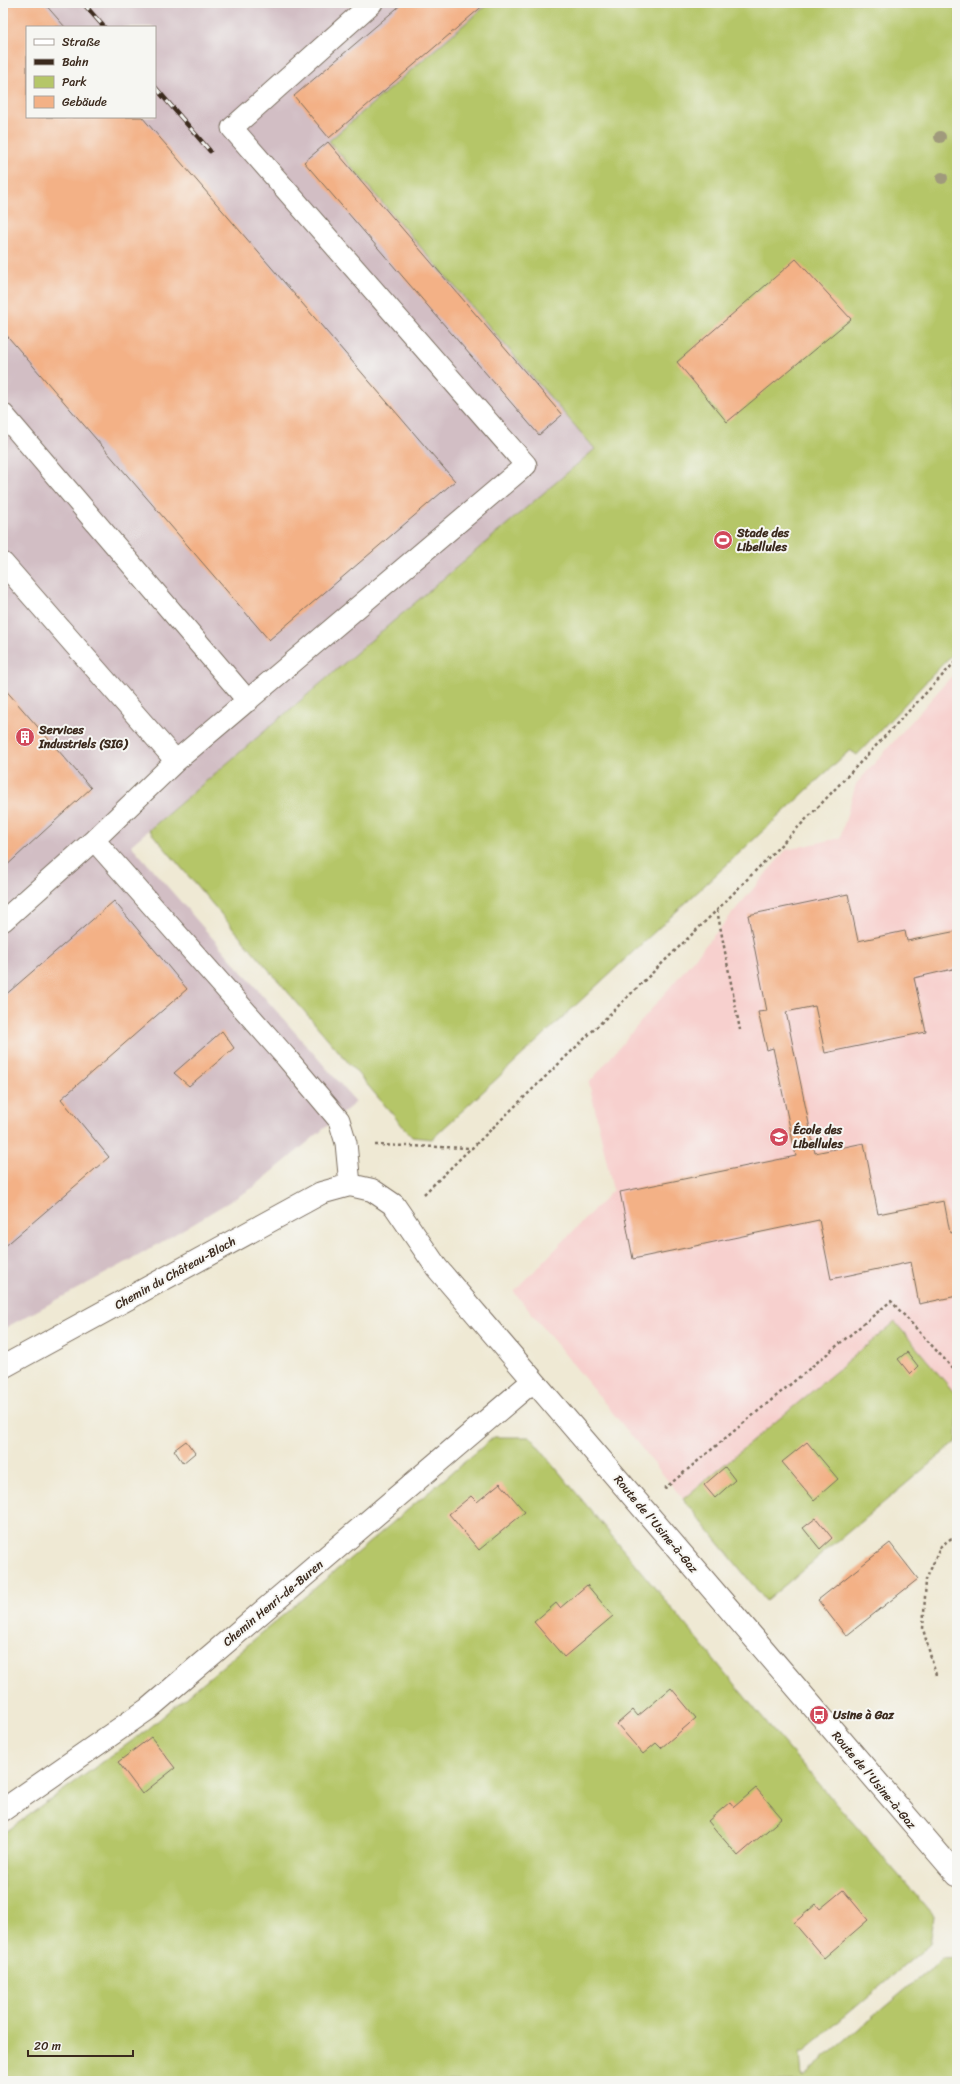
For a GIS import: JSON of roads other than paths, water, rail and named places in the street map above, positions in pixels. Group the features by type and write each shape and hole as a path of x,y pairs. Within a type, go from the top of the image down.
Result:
{"street":[{"name":"Chemin du Château-Bloch","path":"3,1367 321,1193 350,1185"},
{"name":"Route de l'Usine-à-Gaz","path":"350,1185 372,1190 394,1205 438,1268 533,1381 957,1875"},
{"name":"Chemin Henri-de-Buren","path":"3,1810 148,1709 533,1381"}],"lane":[{"path":"3,921 94,840 176,761 526,465 232,128 372,3"},
{"path":"3,414 248,701"},
{"path":"3,563 176,761"},
{"path":"94,840 286,1057 339,1120 346,1144 350,1185"}],"railway":[{"path":"83,3 103,26"},
{"path":"156,88 210,151"}],"place":[{"name":"Stade des Libellules","path":"723,540"},
{"name":"Services Industriels (SIG)","path":"25,737"},
{"name":"École des Libellules","path":"779,1137"},
{"name":"Usine à Gaz","path":"819,1715"}]}
